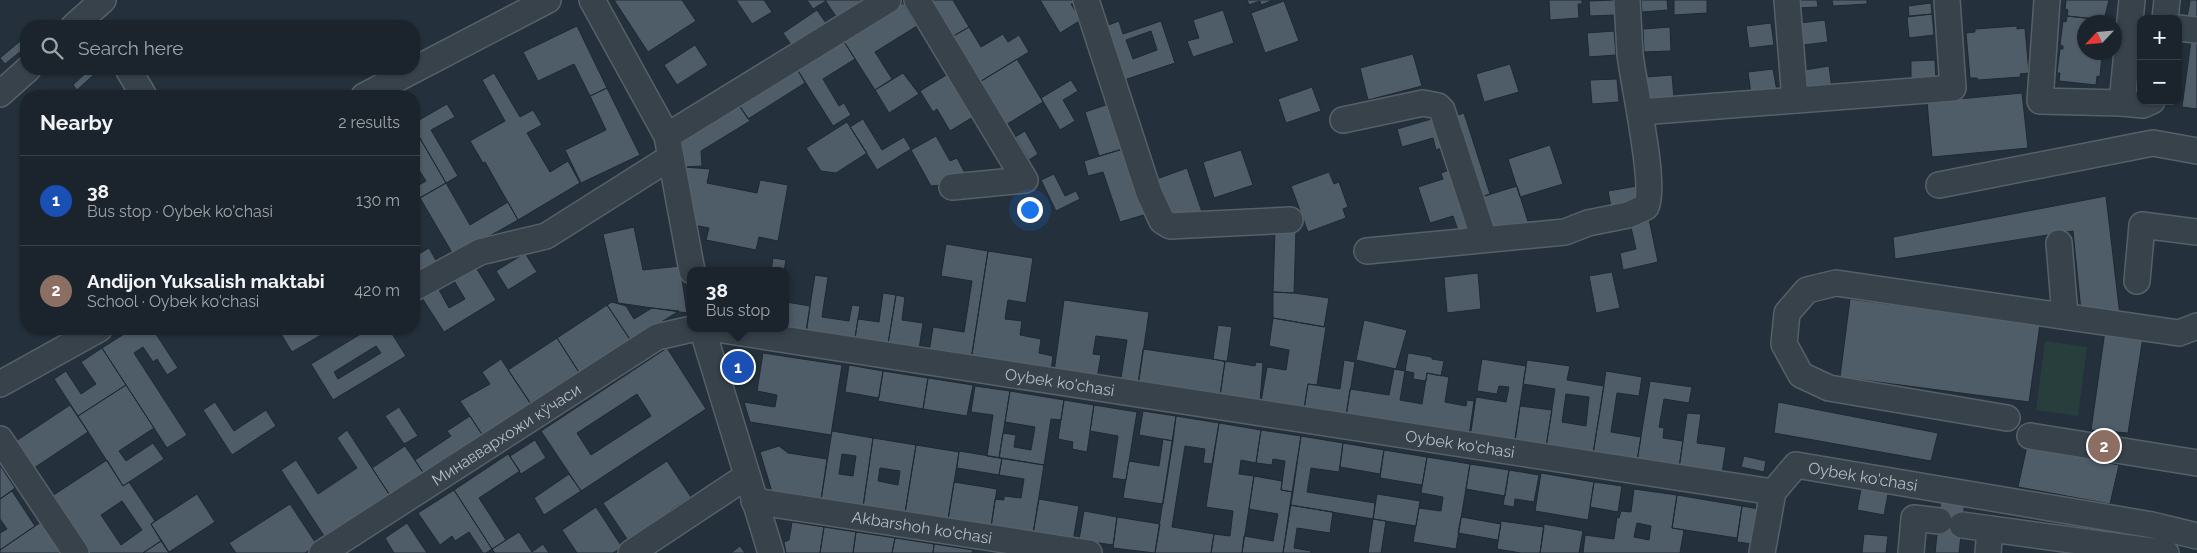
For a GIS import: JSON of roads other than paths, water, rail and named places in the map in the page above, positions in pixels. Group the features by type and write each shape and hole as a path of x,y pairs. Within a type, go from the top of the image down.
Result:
{"street":[{"path":"420,67 548,0"},
{"path":"592,0 669,146 691,267"},
{"path":"420,285 480,252 546,236 669,146 888,0"},
{"path":"917,0 1025,180 952,187"},
{"path":"1086,0 1149,193 1162,221 1170,226 1290,220"},
{"path":"1368,251 1565,232 1588,224 1628,215 1646,207 1649,202 1649,189 1640,112 1630,55 1627,0"},
{"path":"1787,0 1795,100"},
{"path":"1640,112 1953,88 1947,0"},
{"path":"2047,0 2040,101 2137,104"},
{"path":"2122,103 2135,34 2132,0"},
{"path":"2165,15 2167,0"},
{"path":"85,20 101,11"},
{"path":"2182,28 2197,30"},
{"path":"0,95 22,75"},
{"path":"132,75 140,90"},
{"path":"376,90 404,75"},
{"path":"1343,120 1424,103 1438,106 1442,110 1484,239"},
{"path":"1939,185 2153,143 2197,151"},
{"path":"2137,281 2142,225 2197,232"},
{"path":"2059,243 2065,316"},
{"path":"2007,418 1828,388 1801,375 1784,344 1787,313 1807,290 1836,283 2179,333 2197,326"},
{"name":"Минаввархожи кўчаси","path":"322,553 657,337 687,330"},
{"path":"703,332 771,553"},
{"name":"Oybek ko'chasi","path":"736,332 1773,492 1796,464 2152,525 2166,545 2197,536"},
{"path":"0,384 88,335"},
{"path":"2030,436 2197,463"},
{"path":"0,439 76,553"},
{"path":"631,553 747,476"},
{"path":"1762,553 1773,492"},
{"name":"Akbarshoh ko'chasi","path":"754,501 1089,553"},
{"path":"1911,553 1914,518 2107,549 2166,545"},
{"path":"1988,553 1990,529"}],"place":[{"name":"38","path":"738,367"},
{"name":"Andijon Yuksalish maktabi","path":"2104,446"}]}
